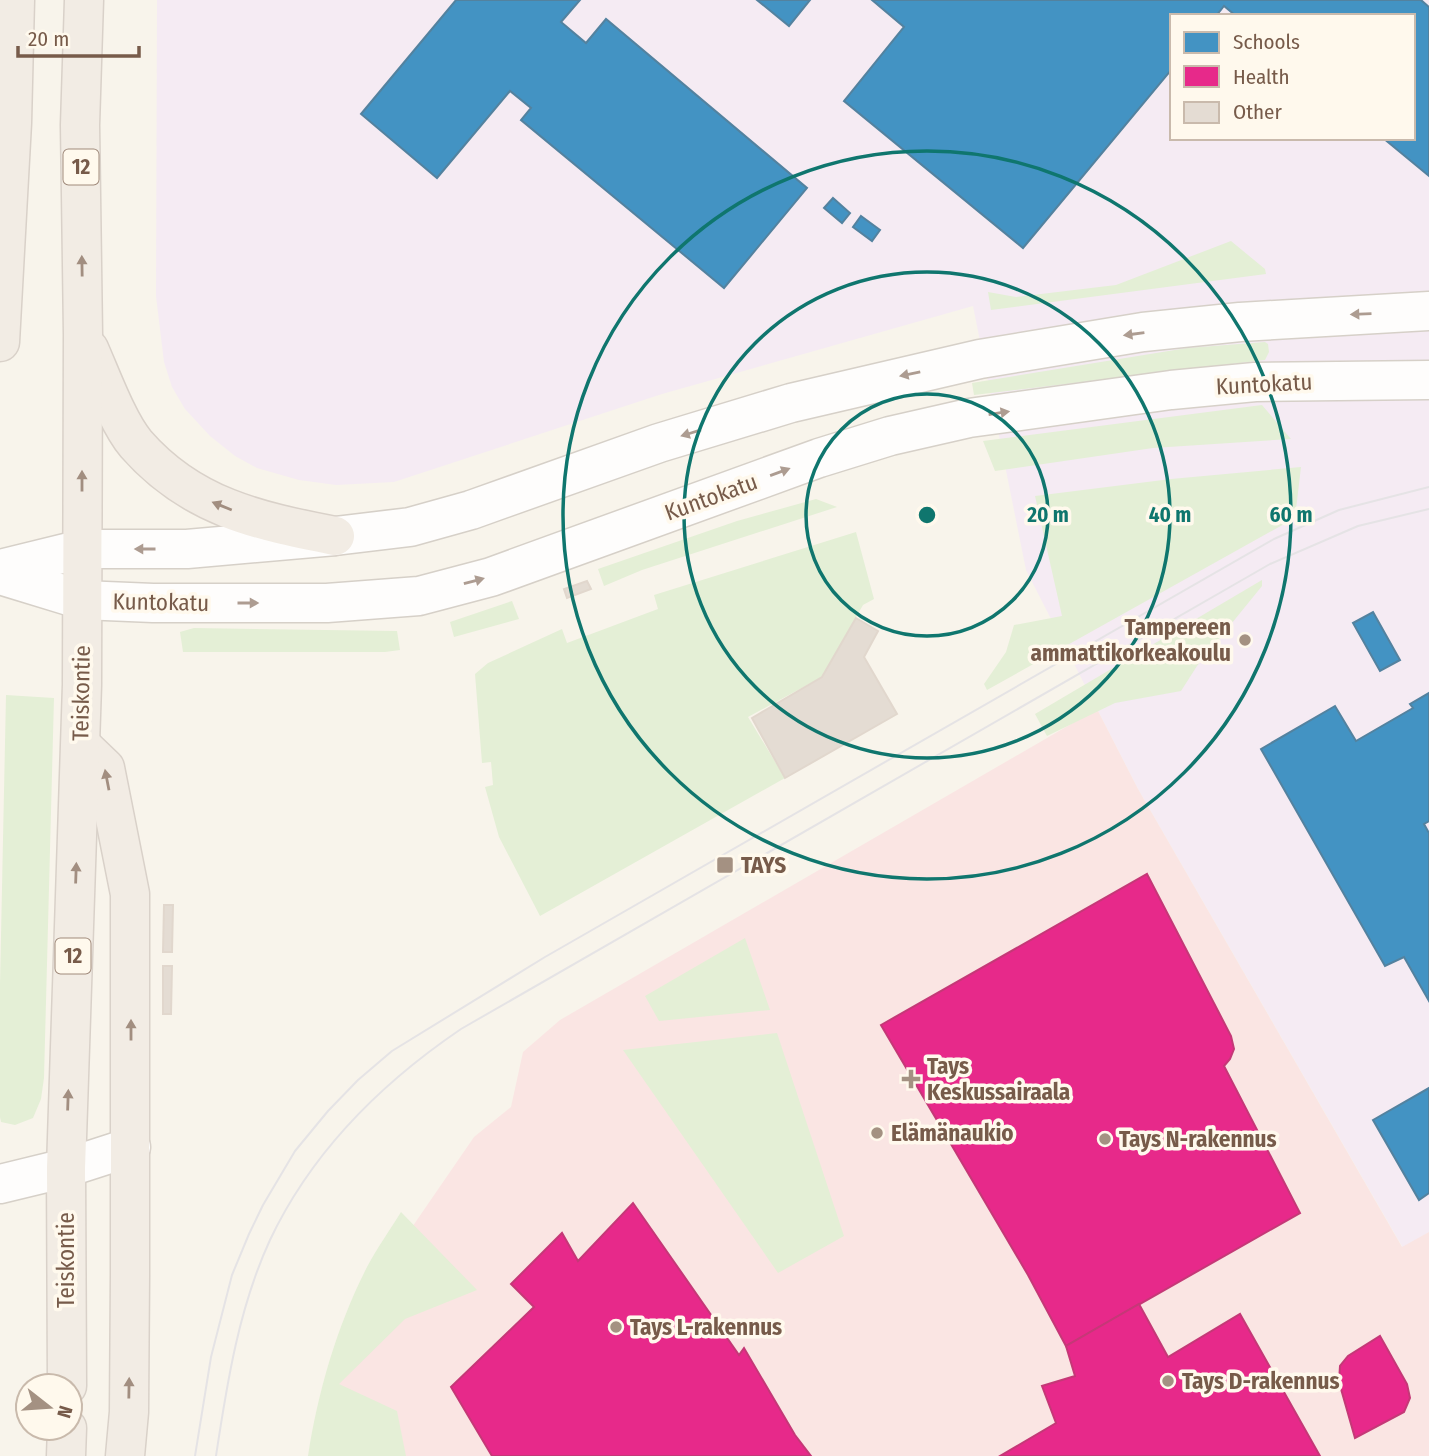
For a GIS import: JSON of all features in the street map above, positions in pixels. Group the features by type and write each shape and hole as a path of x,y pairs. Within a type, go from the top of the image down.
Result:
{"highway":[{"path":"0,342 12,123 15,0"},
{"name":"Teiskontie","path":"67,1372 66,1168 81,745 83,334 80,125 83,0"},
{"path":"83,334 110,398 135,443 169,476 198,496 234,511 275,524 335,536"},
{"path":"81,745 105,768 130,894 129,1412 125,1456"}],"street":[{"path":"0,569 82,550 187,549 410,527 471,510 659,443 791,402 980,359 1143,332 1240,322 1429,311"},
{"name":"Kuntokatu","path":"0,575 82,600 153,603 327,603 419,596 491,577 819,458 890,436 969,418 1157,392 1255,382 1429,380"},
{"path":"0,1184 66,1168 131,1147"}],"shaded area":[{"name":"Tampereen ammattikorkeakoulu","path":"157,0 1429,0 1429,1232 1403,1248 1138,789 1026,570 973,306 662,394 394,482 336,485 299,480 257,468 235,456 210,436 185,409 172,387 164,362 156,296"},
{"name":"Tays Keskussairaala","path":"1097,709 1138,789 1402,1247 1429,1232 1429,1456 313,1456 362,1300 474,1137 511,1107 523,1052 560,1020"}],"green space":[{"path":"1231,241 1265,269 1266,274 991,310 988,292 1016,297 1116,285"},
{"path":"1265,342 1269,352 1265,360 974,395 972,383 1187,348"},
{"path":"1262,405 1291,439 1153,448 995,471 983,441"},
{"path":"1301,467 1295,518 987,690 984,684 1006,652 1014,625 1062,616 1035,496 1171,479"},
{"path":"816,499 837,507 642,570 604,586 598,569 737,521"},
{"path":"856,532 874,599 863,605 822,677 748,717 785,778 540,916 499,837 485,787 493,785 491,762 482,763 475,674 488,663 562,629 567,643 658,609 654,595"},
{"path":"1262,580 1262,586 1197,666 1181,691 1115,703 1047,736 1035,714"},
{"path":"512,601 519,619 454,637 450,622"},
{"path":"194,628 397,631 400,650 183,652 180,632"},
{"path":"6,695 54,698 44,1078 41,1099 33,1118 15,1125 1,1122 0,1117"},
{"path":"745,938 770,1010 659,1021 645,996"},
{"path":"777,1033 844,1236 778,1273 623,1050"},
{"path":"401,1212 477,1290 405,1319 339,1384 397,1411 406,1456 308,1456 323,1383 347,1312 367,1267"}],"building: Schools":[{"path":"456,0 580,0 561,22 586,43 606,19 807,188 724,288 521,120 531,108 510,91 437,178 361,114"},
{"path":"757,0 810,0 789,26"},
{"path":"872,0 1421,0 1429,7 1429,176 1385,140 1415,140 1415,14 1234,14 1224,6 1218,14 1170,14 1170,71 1023,248 844,101 904,27"},
{"path":"833,198 850,213 842,223 824,208"},
{"path":"861,216 880,230 872,241 853,227"},
{"path":"1373,612 1400,660 1380,671 1353,623"},
{"path":"1429,693 1429,821 1424,824 1429,833 1429,1001 1404,957 1385,966 1261,749 1335,706 1356,741 1413,708 1410,704"},
{"path":"1429,1088 1429,1193 1419,1200 1373,1120"}],"building: Health":[{"name":"Tays N-rakennus","path":"1147,874 1231,1036 1234,1049 1224,1066 1300,1213 1066,1346 1028,1275 881,1025"},
{"name":"Tays L-rakennus","path":"633,1203 739,1355 744,1348 795,1435 811,1456 492,1456 451,1387 534,1307 511,1284 562,1233 578,1261"},
{"name":"Tays D-rakennus","path":"1139,1304 1168,1357 1240,1314 1320,1456 1000,1456 1056,1423 1042,1386 1075,1376 1066,1346"},
{"path":"1380,1336 1407,1384 1410,1398 1404,1412 1355,1438 1339,1382 1340,1366 1348,1356"}],"building: Other":[{"path":"587,581 591,589 567,598 564,589"},
{"path":"856,618 878,631 864,657 897,714 785,778 752,718 822,677"},
{"path":"164,905 173,905 172,952 163,952"},
{"path":"163,966 172,966 171,1014 163,1014"}],"tram line":[{"path":"195,1456 211,1357 232,1275 263,1205 295,1151 328,1111 392,1051 545,957 1274,539 1339,510 1429,487"},
{"path":"216,1456 242,1319 270,1240 306,1177 328,1149 376,1096 431,1050 461,1029 1270,564 1358,526 1429,509"}],"place":[{"name":"Tampereen ammattikorkeakoulu","path":"1245,640"},
{"name":"TAYS","path":"725,865"},
{"name":"Tays Keskussairaala","path":"911,1079"},
{"name":"Elämänaukio","path":"877,1133"},
{"name":"Tays N-rakennus","path":"1105,1139"},
{"name":"Tays L-rakennus","path":"616,1327"},
{"name":"Tays D-rakennus","path":"1168,1381"}]}
